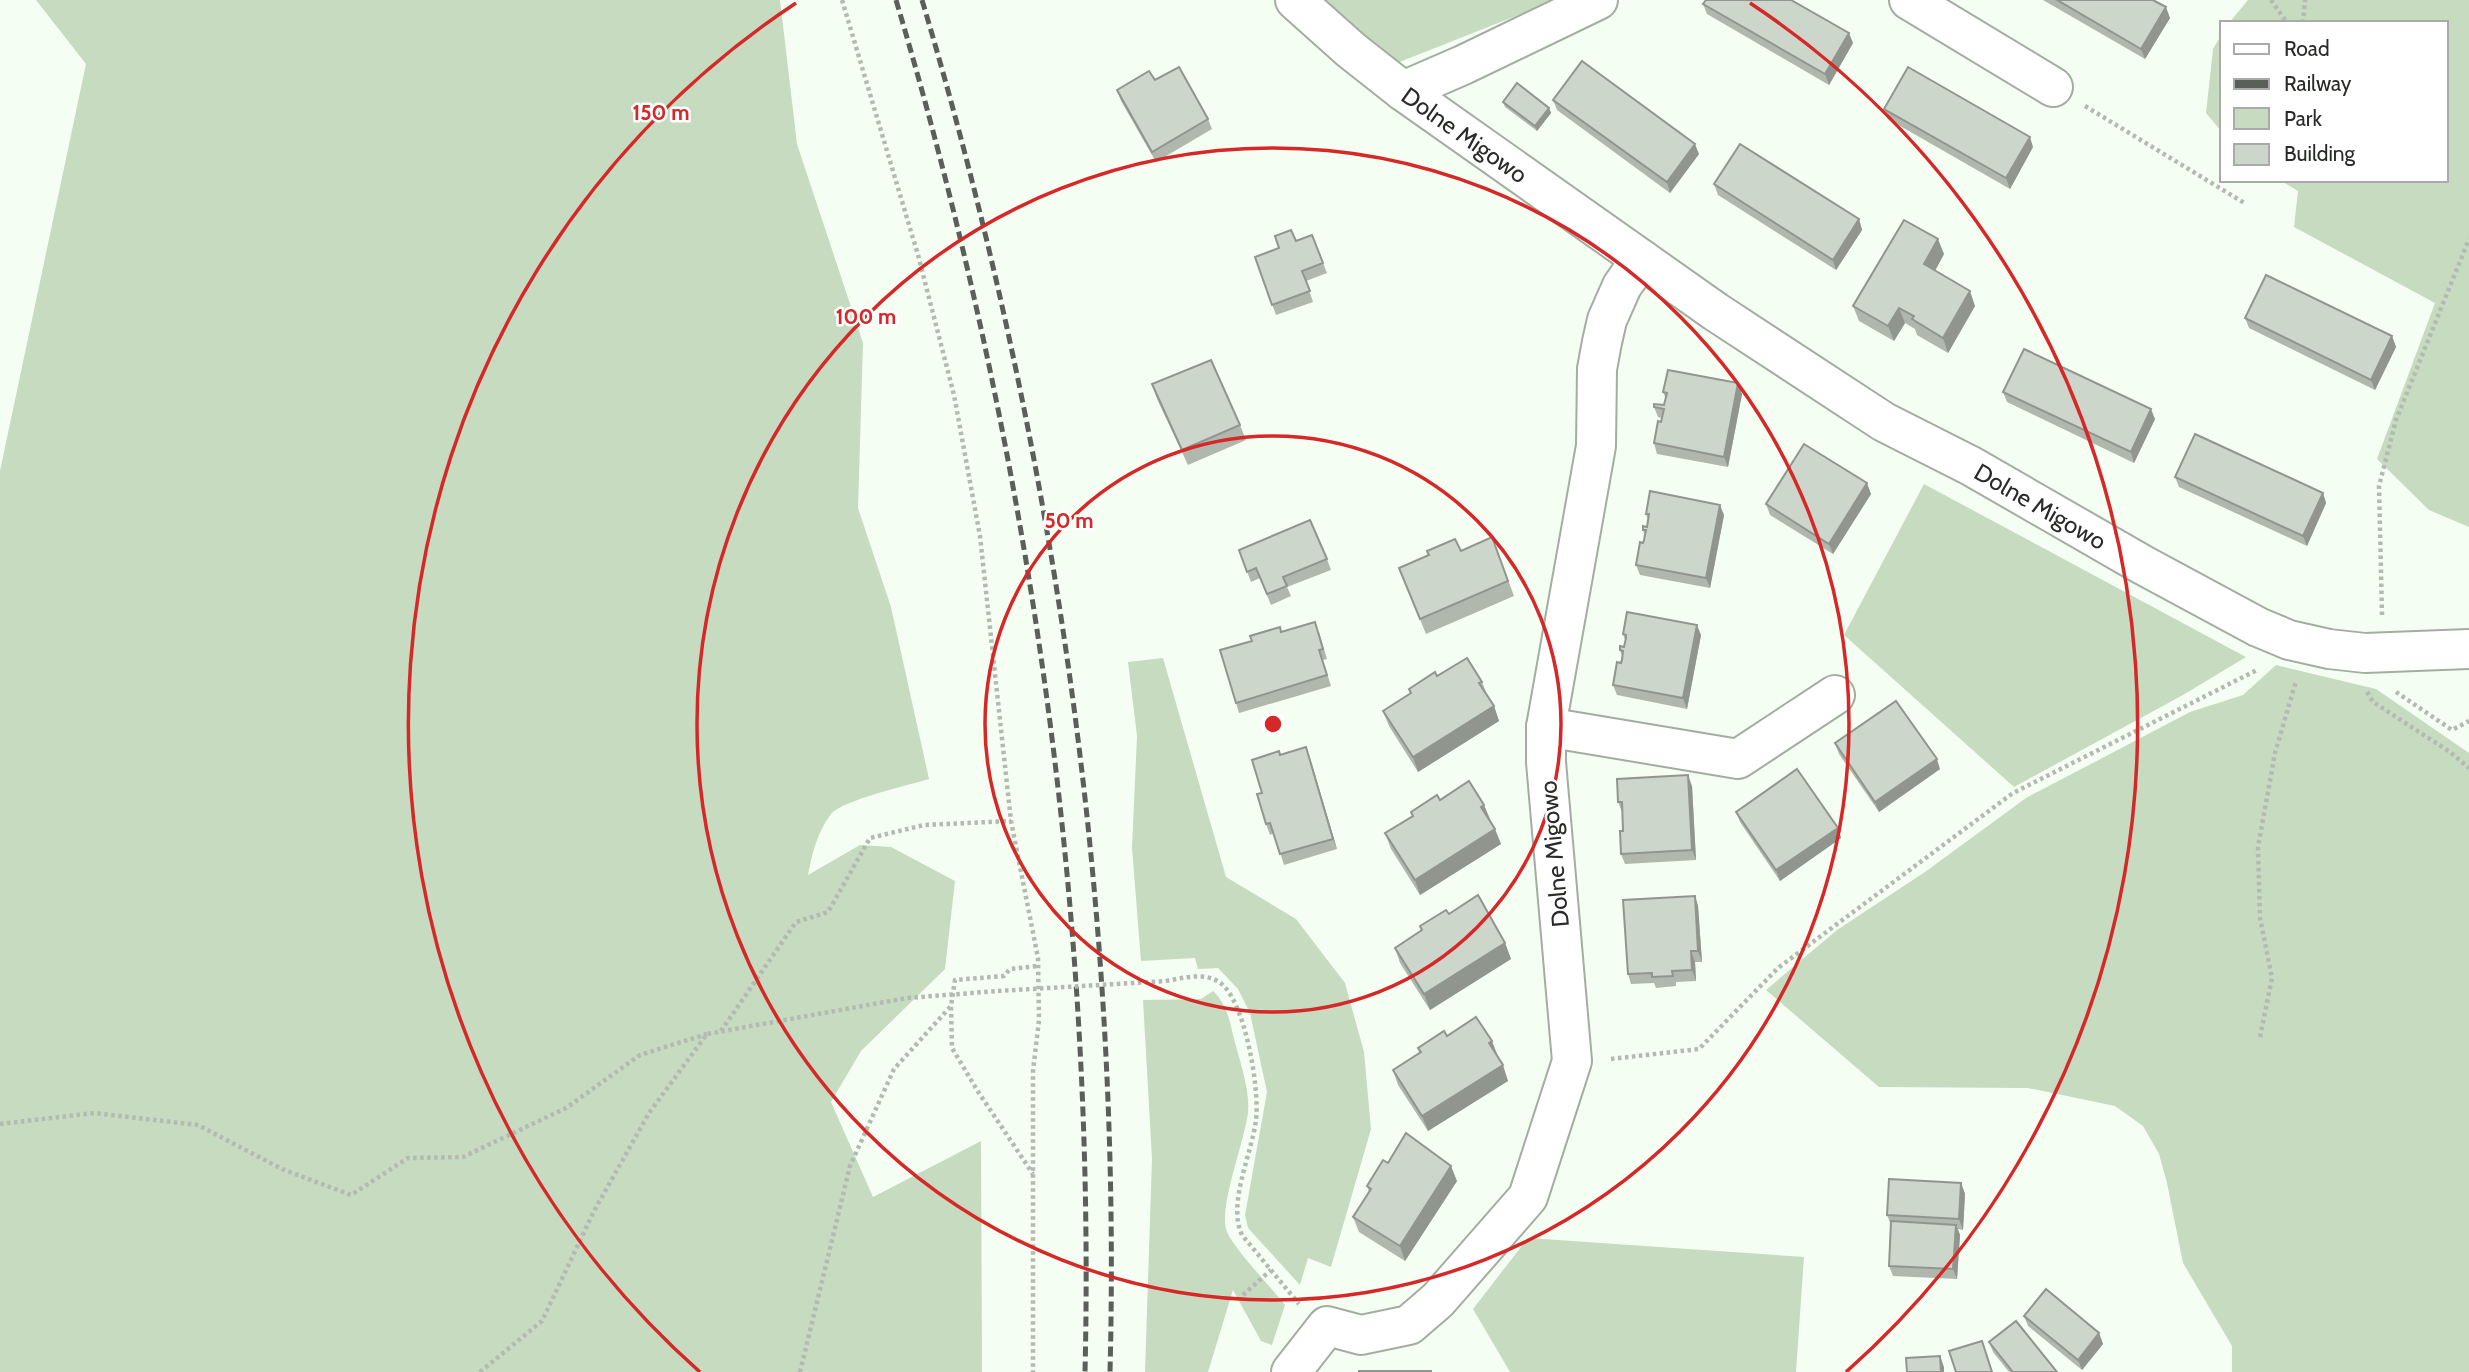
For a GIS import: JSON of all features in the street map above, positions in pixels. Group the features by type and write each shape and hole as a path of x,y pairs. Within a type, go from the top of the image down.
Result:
{"street":[{"name":"Dolne Migowo","path":"1294,0 1403,91 1716,312 1884,422 1971,466 2143,565 2258,627 2299,642 2365,653 2468,653"},
{"path":"1403,91 1464,65 1598,0"},
{"path":"1909,0 2053,87"},
{"name":"Dolne Migowo","path":"1327,1326 1361,1335 1409,1325 1438,1300 1528,1197 1572,1061 1546,762 1546,727 1595,446 1597,369 1602,342 1607,320 1622,286 1642,259"},
{"path":"1546,727 1738,760 1835,695"},
{"path":"1291,1372 1327,1326"}],"path":[{"path":"842,0 918,255 954,395 980,536 1011,821 1038,966 1040,1020 1033,1071 1033,1372"},
{"path":"2271,0 2286,21"},
{"path":"2303,21 2305,0"},
{"path":"2053,87 2246,204"},
{"path":"2469,239 2396,420 2379,486 2383,678 2389,687 2452,730 2469,721"},
{"path":"2260,1037 2272,978 2260,918 2258,847 2299,642"},
{"path":"1572,1061 1621,1059 1699,1049 1778,968 2013,793 2262,667 2299,642"},
{"path":"2367,691 2373,702 2450,752 2469,768"},
{"path":"720,1032 796,922 828,912 870,838 924,825 1011,821"},
{"path":"1033,1174 952,1048 951,1006 955,980 1004,975 1010,969 1038,966"},
{"path":"0,1124 94,1113 198,1125 282,1168 351,1195 408,1158 463,1157 566,1108 640,1055 707,1034 907,999 998,990 1166,981 1198,976 1220,982 1238,1006 1254,1074 1256,1120 1236,1223 1242,1236 1304,1309 1327,1326"},
{"path":"800,1372 850,1166 894,1069 951,1006"},
{"path":"480,1372 542,1321 594,1211 649,1113 707,1034"},
{"path":"1243,1295 1270,1268"}],"green space":[{"path":"36,0 780,0 797,144 863,343 858,508 891,607 929,779 862,798 831,814 813,851 808,875 860,845 891,847 955,881 945,969 861,1051 831,1102 873,1197 981,1141 982,1372 0,1372 0,471 86,64"},
{"path":"1326,0 1556,0 1397,63 1360,36"},
{"path":"2248,0 2469,0 2469,527 2429,510 2377,459 2435,303 2294,227 2298,191 2283,182 2448,182 2448,21 2231,21"},
{"path":"2220,37 2220,130 2206,113 2213,49"},
{"path":"1924,484 2246,657 2183,695 2014,787 1844,635"},
{"path":"1163,658 1226,877 1296,919 1345,983 1364,1052 1371,1129 1331,1267 1308,1258 1300,1285 1248,1228 1245,1215 1267,1092 1250,1013 1238,989 1218,968 1198,969 1195,958 1141,961 1132,848 1137,736 1128,662"},
{"path":"2276,665 2376,689 2469,753 2469,1372 2232,1372 2232,1346 2183,1263 2159,1154 2143,1126 2115,1106 2028,1088 1879,1087 1766,990 1837,930 1925,872 2026,798 2190,712 2243,695"},
{"path":"1213,991 1225,1007 1248,1095 1246,1126 1226,1204 1226,1229 1243,1256 1285,1305 1272,1345 1261,1341 1233,1290 1208,1372 1145,1372 1152,1159 1143,1000 1201,999"},
{"path":"1528,1238 1804,1257 1796,1372 1510,1372 1473,1309"}],"building":[{"path":"1706,0 1791,0 1849,33 1825,74 1703,4"},
{"path":"2057,0 2153,0 2166,7 2141,49"},
{"path":"1582,61 1695,144 1667,182 1553,100"},
{"path":"1179,67 1208,119 1152,152 1117,90 1149,71 1155,80"},
{"path":"1908,67 2030,137 2006,178 1884,109"},
{"path":"1517,83 1549,108 1535,126 1503,102"},
{"path":"1740,144 1859,219 1833,260 1714,184"},
{"path":"1904,220 1938,239 1924,264 1970,291 1943,338 1899,308 1888,326 1853,306"},
{"path":"1291,230 1296,241 1312,235 1323,263 1302,271 1310,291 1272,305 1255,257 1279,248 1275,236"},
{"path":"2266,275 2392,336 2371,380 2245,318"},
{"path":"2024,349 2151,409 2131,452 2003,392"},
{"path":"1211,360 1240,425 1182,450 1152,384"},
{"path":"1668,370 1738,383 1724,457 1654,443 1658,421 1661,422 1664,409 1654,407 1654,404 1664,405 1667,393 1663,392"},
{"path":"2195,434 2323,493 2303,536 2175,477"},
{"path":"1804,444 1867,483 1829,544 1766,504"},
{"path":"1650,491 1720,505 1706,578 1636,565 1640,542 1643,543 1646,530 1643,530 1643,526 1647,527"},
{"path":"1310,520 1327,559 1283,577 1287,586 1267,594 1256,568 1247,572 1239,550"},
{"path":"1492,537 1508,581 1420,619 1399,568 1429,555 1427,551 1455,539 1461,551"},
{"path":"1627,612 1697,625 1683,698 1613,685 1617,662 1621,663 1622,660 1623,651 1620,646 1624,647 1626,638 1623,634"},
{"path":"1315,622 1323,649 1319,650 1327,675 1236,703 1220,650 1252,641 1250,636 1280,627 1281,632"},
{"path":"1467,658 1494,706 1413,757 1383,711 1411,693 1409,689 1435,672 1437,676"},
{"path":"1896,701 1937,759 1875,802 1835,743"},
{"path":"1306,747 1333,839 1280,854 1270,823 1266,824 1257,794 1262,793 1252,760 1279,751 1280,755"},
{"path":"1797,769 1838,828 1776,870 1736,812"},
{"path":"1688,775 1692,850 1621,854 1622,802 1618,802 1617,779"},
{"path":"1469,781 1495,829 1415,880 1385,833 1413,816 1411,812 1437,795 1440,800"},
{"path":"1478,895 1505,943 1424,994 1395,948 1422,930 1420,926 1446,910 1449,914"},
{"path":"1695,896 1698,951 1691,951 1692,970 1672,971 1673,976 1628,974 1623,900"},
{"path":"1476,1017 1492,1041 1489,1043 1503,1065 1422,1116 1393,1070 1421,1052 1418,1048 1444,1031 1447,1036"},
{"path":"1406,1133 1451,1166 1400,1246 1353,1217 1371,1189 1367,1186 1383,1160 1388,1163"},
{"path":"1889,1179 1961,1183 1959,1219 1887,1215"},
{"path":"1891,1221 1956,1225 1953,1269 1889,1266"},
{"path":"2046,1289 2099,1333 2078,1360 2024,1316"},
{"path":"2016,1321 2057,1372 2013,1372 1989,1342"},
{"path":"1982,1341 1992,1372 1956,1372 1949,1351"},
{"path":"1940,1356 1941,1372 1907,1372 1906,1358"},
{"path":"1431,1371 1431,1372 1359,1372"}],"railway":[{"path":"896,0 942,167 983,337 1017,507 1044,679 1065,851 1079,1025 1085,1198 1085,1372"},
{"path":"922,0 968,167 1009,336 1043,507 1070,678 1091,851 1104,1025 1111,1198 1110,1372"}]}
